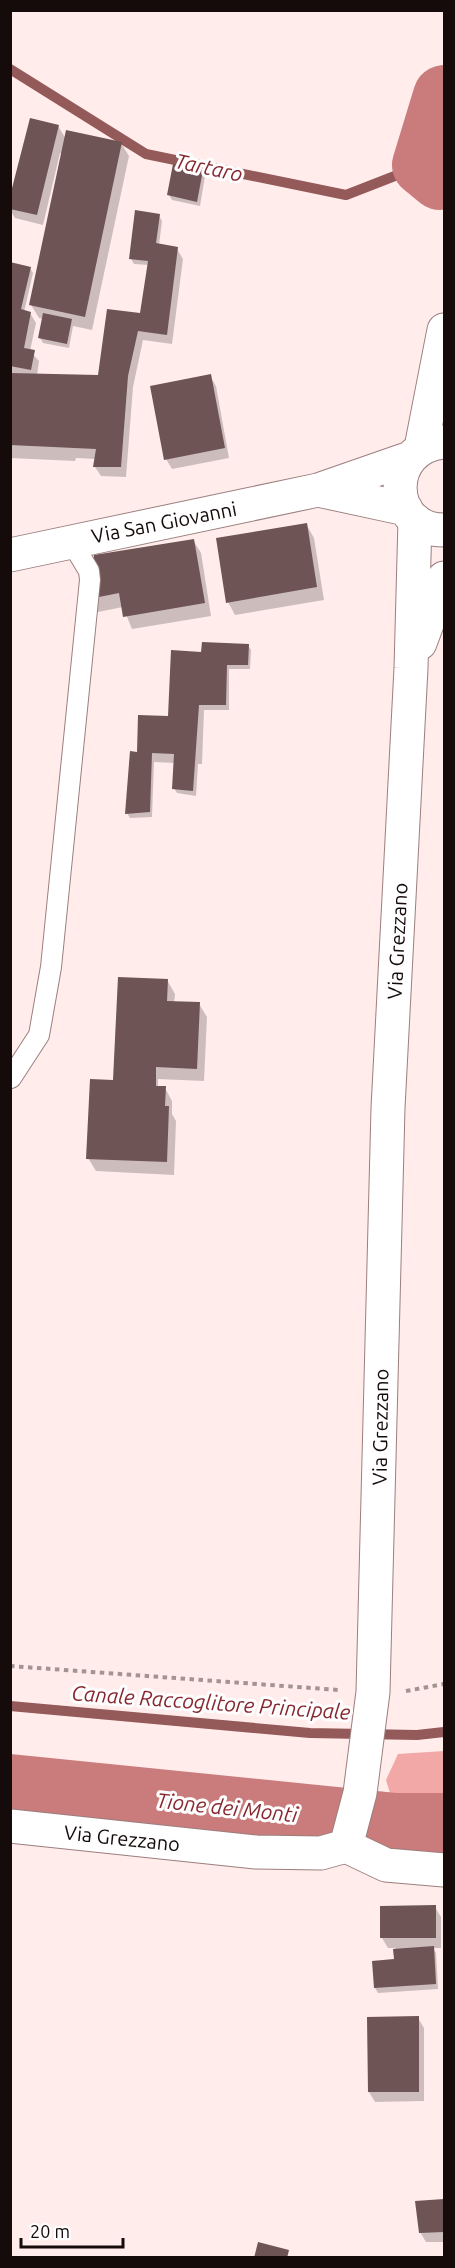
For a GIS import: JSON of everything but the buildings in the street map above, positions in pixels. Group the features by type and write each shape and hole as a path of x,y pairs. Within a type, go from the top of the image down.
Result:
{"street":[{"path":"422,520 400,496 400,483 425,449 444,330"},
{"name":"Via San Giovanni","path":"10,555 318,490 425,449"},
{"name":"Via San Giovanni","path":"318,490 422,520"},
{"name":"Via Grezzano","path":"10,1826 256,1852 321,1853 346,1846 366,1760 372,1701 388,1108 411,668 422,520"},
{"name":"Via Grezzano","path":"411,668 444,578"},
{"path":"346,1846 386,1865 444,1870"}],"lane":[{"path":"11,1078 39,1035 51,967 90,580 89,571 71,541"}],"path":[{"path":"10,1666 372,1701"},
{"path":"405,1692 444,1684"}],"shaded area":[{"path":"444,1751 444,1817 403,1818 393,1803 386,1780 398,1754"}],"waterway":[{"name":"Tartaro","path":"10,69 146,154 346,195 423,165"},
{"name":"Tartaro","path":"440,179 423,165 444,96"},
{"name":"Canale Raccoglitore Principale","path":"10,1706 310,1733 417,1735 444,1732"},
{"name":"Tione dei Monti","path":"10,1785 396,1824 444,1824"}]}
